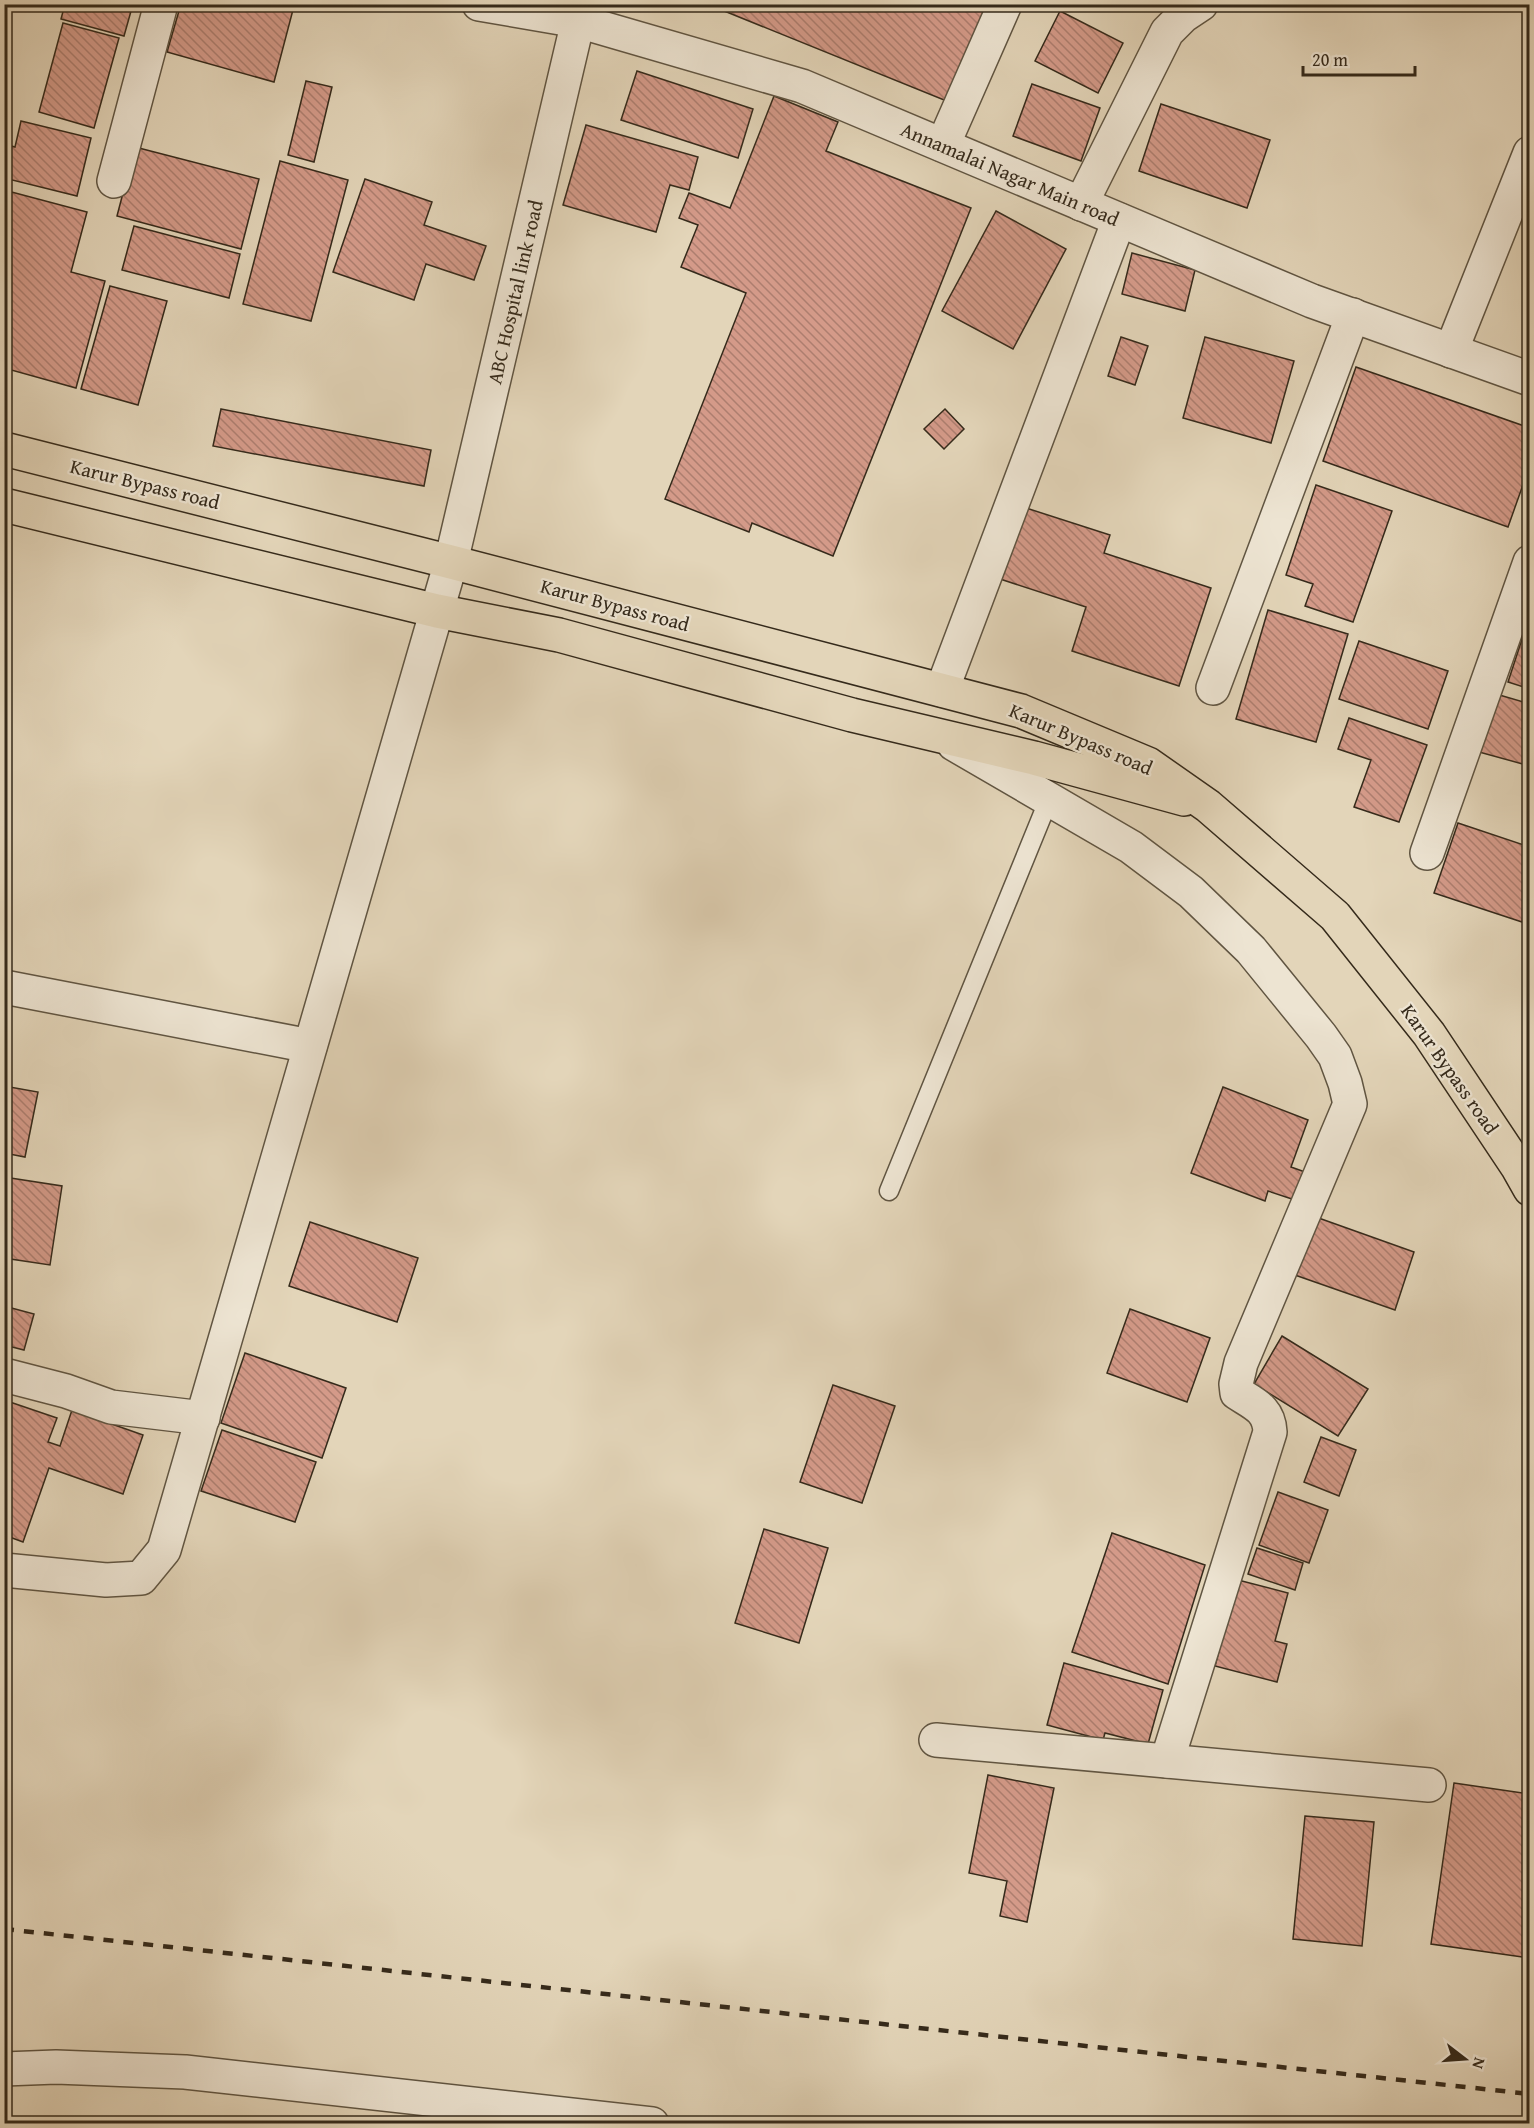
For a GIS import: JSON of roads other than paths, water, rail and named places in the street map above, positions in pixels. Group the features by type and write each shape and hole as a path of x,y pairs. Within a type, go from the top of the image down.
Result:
{"main road":[{"name":"Karur Bypass road","path":"4,449 451,562 1021,711 1148,764 1208,806 1335,916 1429,1034 1517,1166 1530,1190"},
{"name":"Karur Bypass road","path":"4,505 437,610 559,635 840,712 1045,761 1208,806"}],"street":[{"path":"114,181 161,4"},
{"name":"Annamalai Nagar Main road","path":"479,4 578,21 802,86 1312,301 1530,379"},
{"path":"943,145 1005,4"},
{"path":"1081,204 1167,32 1183,16 1201,4"},
{"name":"ABC Hospital link road","path":"4,1570 106,1580 141,1578 164,1550 451,562 578,21"},
{"path":"1451,351 1530,153"},
{"path":"942,690 1119,220"},
{"path":"1213,688 1353,315"},
{"path":"1427,854 1530,562"},
{"path":"943,738 1131,847 1191,892 1251,950 1321,1036 1335,1056 1346,1083 1350,1104 1240,1362 1236,1384 1237,1393 1259,1407 1269,1419 1270,1432 1167,1761"},
{"path":"4,987 310,1046"},
{"path":"4,1375 66,1391 111,1407 203,1418"},
{"path":"936,1740 1429,1785"},
{"path":"4,2068 56,2067 185,2072 652,2124"}],"lane":[{"path":"889,1191 1048,799"}],"railway":[{"path":"4,1929 1530,2094"}]}
